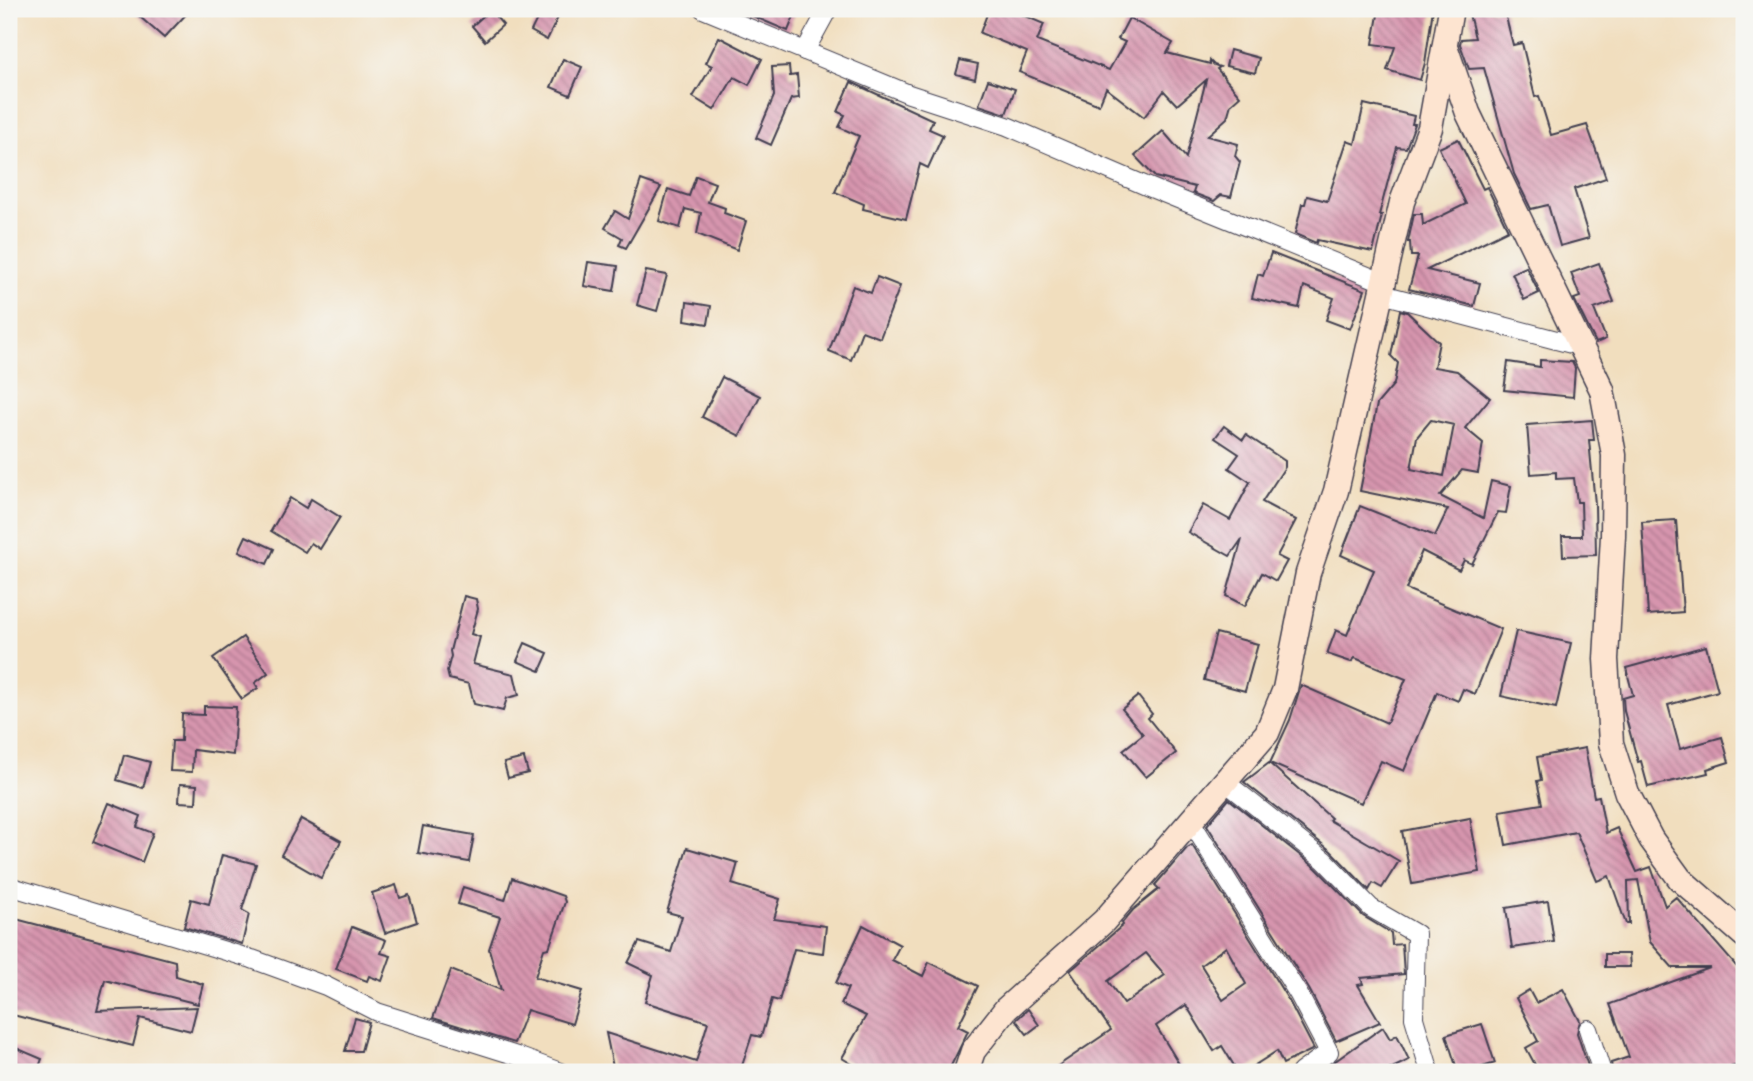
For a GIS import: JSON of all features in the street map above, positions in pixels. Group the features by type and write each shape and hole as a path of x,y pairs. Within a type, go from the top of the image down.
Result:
{"main road":[{"path":"966,1072 973,1051 1006,1009 1104,921 1267,733 1285,689 1308,573 1336,491 1402,202 1430,128 1451,9"},
{"path":"1446,48 1468,113 1602,390 1614,455 1613,536 1606,659 1611,743 1627,793 1651,839 1680,879 1744,935"}],"street":[{"path":"703,9 909,94 1007,126 1384,288 1583,347"},
{"path":"805,51 828,9"},
{"path":"1224,782 1324,860 1371,908 1416,934 1414,1018 1430,1072"},
{"path":"1190,820 1299,995 1329,1052 1301,1072"},
{"path":"9,886 252,960 326,986 377,1012 560,1072"},
{"path":"1588,1029 1602,1072"}],"building":[{"path":"131,9 191,9 164,38"},
{"path":"542,9 562,9 547,40 531,31"},
{"path":"736,9 797,9 788,31"},
{"path":"989,9 1008,9 1044,24 1037,41 1109,70 1125,42 1118,39 1129,18 1173,43 1167,53 1210,64 1210,61 1220,67 1217,69 1240,96 1231,104 1227,118 1207,136 1238,144 1235,156 1240,162 1231,197 1221,195 1214,201 1193,193 1195,187 1155,177 1135,156 1163,131 1186,158 1206,80 1177,105 1164,91 1144,117 1106,88 1099,105 1019,72 1027,52 980,33"},
{"path":"1379,9 1433,9 1420,80 1387,70 1395,47 1373,44"},
{"path":"1473,9 1504,9 1513,45 1522,43 1535,97 1539,96 1551,135 1587,125 1606,178 1574,189 1589,238 1560,246 1548,205 1531,209 1514,174 1484,68 1469,69 1460,44 1461,39 1475,38 1469,14 1474,13"},
{"path":"490,10 503,25 485,41 472,26"},
{"path":"719,37 762,59 749,85 734,77 714,110 693,97 712,66 706,63"},
{"path":"1230,50 1259,58 1255,73 1226,66"},
{"path":"563,59 582,67 570,95 551,87"},
{"path":"960,60 978,64 975,79 956,74"},
{"path":"789,66 790,76 797,75 799,98 791,99 771,145 756,138 774,96 772,67"},
{"path":"988,80 1015,89 1006,114 979,105"},
{"path":"851,82 933,120 929,129 943,135 928,168 920,164 906,219 863,209 864,204 835,192 859,136 839,127 845,115 838,112"},
{"path":"1364,104 1414,116 1412,124 1415,124 1406,148 1397,147 1379,215 1382,215 1373,252 1317,240 1316,243 1295,234 1302,204 1305,204 1307,196 1327,201 1347,141 1355,144"},
{"path":"1458,139 1483,189 1487,187 1508,230 1427,270 1480,283 1474,306 1409,289 1418,256 1411,256 1408,242 1414,214 1422,214 1423,225 1466,204 1439,148"},
{"path":"696,176 715,183 708,202 725,208 724,213 746,221 737,250 697,234 701,213 685,209 680,228 659,221 668,189 689,196"},
{"path":"641,180 661,187 626,248 619,245 622,238 605,228 615,211 628,219"},
{"path":"1271,253 1365,290 1350,329 1326,320 1334,298 1304,286 1299,308 1252,298 1258,274 1263,276"},
{"path":"588,262 618,266 614,291 584,286"},
{"path":"1599,263 1614,302 1594,309 1606,339 1596,343 1574,299 1580,297 1571,273"},
{"path":"1526,267 1539,293 1524,300 1512,273"},
{"path":"646,271 667,275 657,311 637,305"},
{"path":"877,277 900,286 880,338 862,331 851,360 829,351 853,286 871,293"},
{"path":"687,302 711,306 708,324 685,320"},
{"path":"1400,310 1407,312 1439,342 1434,367 1457,371 1490,398 1465,428 1483,443 1478,473 1462,470 1440,496 1483,518 1491,481 1511,486 1506,513 1498,512 1472,564 1464,560 1459,570 1422,551 1406,589 1501,629 1475,694 1463,689 1458,701 1437,692 1404,771 1381,761 1361,803 1270,763 1290,720 1301,685 1387,723 1406,679 1355,658 1351,662 1327,654 1336,630 1347,635 1374,570 1341,555 1360,506 1435,536 1448,509 1360,491 1377,404 1394,384 1398,363 1391,356","holes":["1431,420 1454,425 1444,476 1411,469 1417,437"]},
{"path":"1540,360 1572,362 1575,368 1573,397 1504,390 1508,362 1540,367"},
{"path":"722,377 760,396 740,436 702,417"},
{"path":"1592,420 1594,440 1589,440 1595,504 1596,555 1563,556 1562,536 1582,536 1581,502 1577,502 1574,478 1556,479 1556,472 1531,474 1527,425"},
{"path":"1224,426 1243,440 1246,435 1285,461 1285,467 1262,502 1296,520 1277,556 1287,561 1276,581 1262,573 1245,606 1226,596 1242,539 1230,556 1188,532 1203,505 1230,520 1250,482 1229,468 1239,454 1215,438"},
{"path":"290,498 306,508 311,499 340,517 320,549 311,543 305,552 271,531"},
{"path":"1676,520 1683,612 1648,615 1642,522"},
{"path":"246,536 274,549 267,564 239,551"},
{"path":"464,596 476,599 478,609 471,634 480,637 473,664 514,674 519,695 507,698 503,711 474,704 469,684 449,679 447,671 450,651"},
{"path":"1516,631 1571,643 1556,708 1501,696"},
{"path":"1216,633 1258,644 1245,691 1204,680"},
{"path":"243,637 268,673 255,683 258,688 242,699 213,658"},
{"path":"525,643 548,653 540,671 517,661"},
{"path":"1706,646 1718,691 1668,705 1680,749 1722,737 1729,762 1707,769 1708,773 1648,787 1624,711 1623,698 1633,695 1626,668"},
{"path":"1138,696 1152,714 1148,718 1176,753 1146,777 1123,750 1143,734 1122,709"},
{"path":"204,706 236,707 233,755 193,750 192,772 170,771 172,741 181,741 182,714 204,715"},
{"path":"1585,748 1594,797 1599,796 1606,833 1617,828 1637,872 1651,867 1665,906 1676,897 1744,975 1744,1064 1717,1072 1613,1072 1611,1063 1629,1057 1610,1004 1710,968 1673,968 1650,942 1638,880 1628,881 1629,924 1626,924 1609,876 1597,881 1576,832 1506,845 1500,811 1542,804 1537,781 1541,780 1537,757"},
{"path":"124,755 150,762 143,788 117,780"},
{"path":"524,758 528,773 508,778 504,763"},
{"path":"1269,763 1331,818 1329,820 1399,861 1382,888 1373,883 1369,890 1331,851 1244,782"},
{"path":"180,784 197,785 196,803 179,802"},
{"path":"1229,799 1316,868 1363,916 1391,933 1392,945 1402,944 1404,974 1361,978 1363,984 1358,985 1380,1022 1336,1041 1309,989 1207,825"},
{"path":"109,803 141,816 137,827 153,833 142,862 93,842"},
{"path":"1470,818 1480,872 1412,884 1402,831"},
{"path":"301,819 341,841 321,878 281,855"},
{"path":"423,826 474,835 469,862 418,853"},
{"path":"1192,845 1289,1001 1314,1049 1283,1064 1277,1051 1244,1072 1238,1072 1222,1046 1214,1051 1186,1005 1156,1026 1184,1072 1049,1072 1111,1030 1070,971 1123,925 1133,910 1159,889 1155,885","holes":["1226,947 1246,984 1223,1000 1201,965","1146,953 1165,975 1124,1004 1108,981"]},
{"path":"687,848 738,863 732,884 780,899 774,919 826,926 823,953 794,949 779,1001 772,999 761,1037 752,1035 740,1072 614,1072 606,1033 696,1062 708,1022 645,1002 653,975 628,963 639,942 671,952 682,916 667,912"},
{"path":"222,855 256,864 242,910 249,914 242,944 184,927 191,899 209,904"},
{"path":"512,878 563,896 565,902 549,948 544,949 535,977 582,991 572,1024 527,1010 514,1043 433,1018 451,970 501,990 489,949 500,917 458,904 463,887 505,900"},
{"path":"396,885 400,898 409,895 417,922 385,933 372,893"},
{"path":"1548,901 1554,942 1512,948 1506,908"},
{"path":"12,918 175,961 176,976 203,984 198,1004 105,980 97,1011 197,1007 191,1031 140,1018 133,1046 9,1014 9,930"},
{"path":"863,925 900,945 892,960 923,976 929,962 978,986 958,1026 968,1031 948,1072 865,1072 842,1058 866,1016 841,1004 848,988 836,983"},
{"path":"352,927 386,940 381,953 391,956 382,981 369,976 367,981 336,969"},
{"path":"1605,954 1629,954 1630,967 1605,967"},
{"path":"1563,989 1580,1021 1577,1033 1590,1072 1539,1072 1526,1048 1538,1041 1516,998 1529,990 1536,1003"},
{"path":"1028,1009 1039,1025 1027,1034 1016,1020"},
{"path":"355,1018 369,1022 361,1051 345,1051"},
{"path":"1482,1024 1495,1063 1467,1072 1458,1072 1446,1035"},
{"path":"1383,1027 1390,1039 1397,1035 1409,1060 1384,1072 1320,1072"},
{"path":"9,1045 42,1059 37,1072 9,1072"}]}
